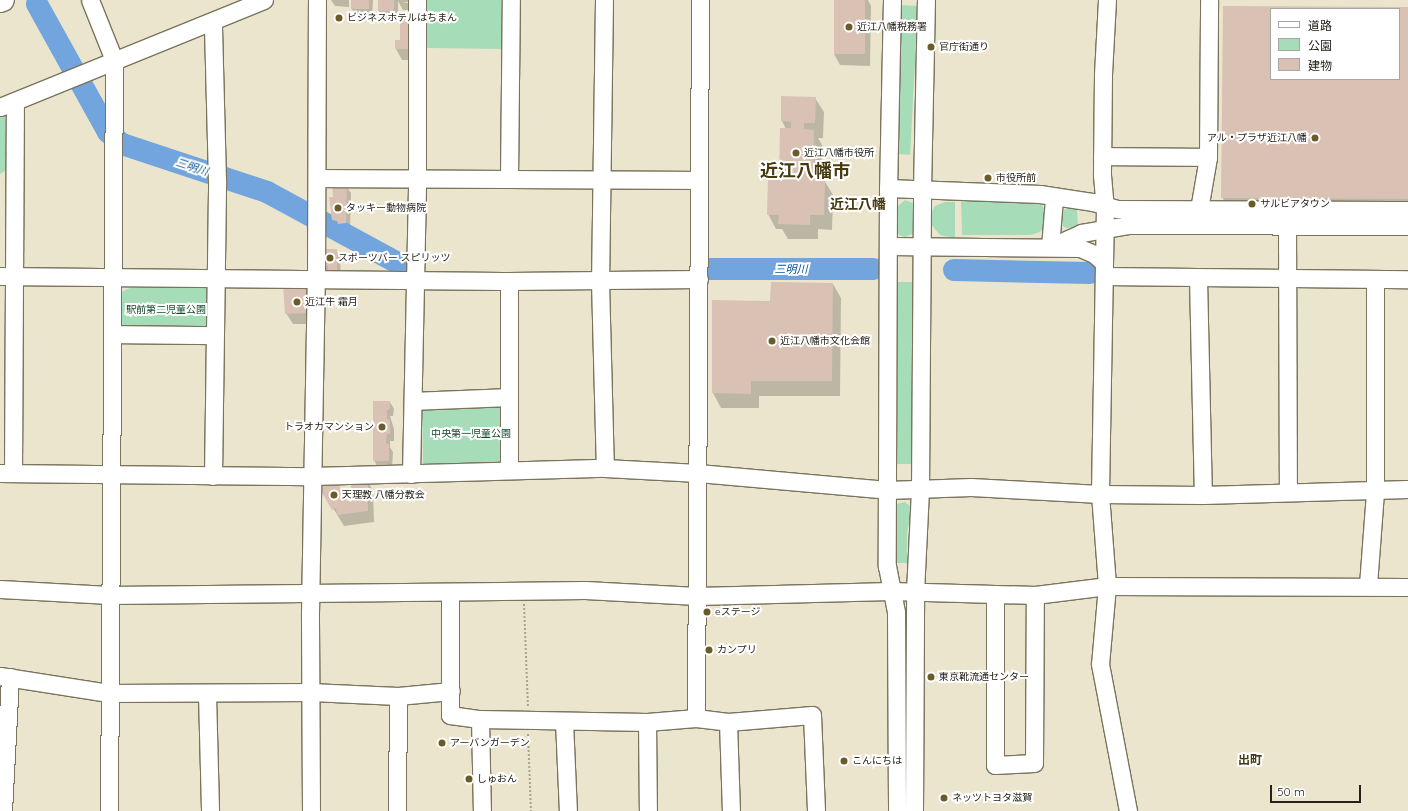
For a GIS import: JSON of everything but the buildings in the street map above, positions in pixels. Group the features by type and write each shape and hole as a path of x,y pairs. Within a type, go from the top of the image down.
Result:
{"street":[{"path":"90,0 114,60 113,473 109,595 109,811"},
{"path":"264,0 213,22 114,60 7,104 7,473 312,476 605,468 698,473 888,490 971,487 1100,494 1202,495 1408,489"},
{"path":"311,811 310,593 316,279 315,218 317,0"},
{"path":"411,474 417,178 416,0"},
{"path":"510,178 511,0"},
{"path":"604,0 600,281 605,468"},
{"path":"696,718 700,0"},
{"path":"892,0 888,188 887,566 896,612 897,811"},
{"path":"914,811 915,592 920,490 921,247 926,0"},
{"path":"1107,0 1102,156 1104,270 1100,494 1107,586 1100,664 1128,811"},
{"path":"1196,227 1208,157 1209,0"},
{"path":"213,22 216,176 213,476"},
{"path":"1102,156 1208,157"},
{"path":"316,178 699,180"},
{"path":"888,188 1040,194 1054,198 1093,202 1104,207 1117,209 1408,210"},
{"path":"1050,247 1054,198"},
{"path":"1050,247 1081,233 1128,225 1196,227 1408,226"},
{"path":"1288,227 1288,492"},
{"path":"888,246 1080,248 1094,254 1104,270"},
{"path":"1104,270 1198,278 1408,279"},
{"path":"8,276 415,281 600,281 699,279"},
{"path":"1198,278 1202,495"},
{"path":"1368,585 1374,491 1375,279"},
{"path":"509,470 508,397 510,281"},
{"path":"113,334 214,335"},
{"path":"413,401 508,397"},
{"path":"0,589 109,595 585,590 697,596 891,591 1035,594 1107,586 1368,585 1408,587"},
{"path":"450,592 450,715 480,719 647,722 696,718 728,722 812,715 816,811"},
{"path":"995,594 995,765 1034,763 1035,594"},
{"path":"3,811 5,677 109,693 207,694 310,692 398,696 451,691"},
{"path":"207,694 210,811"},
{"path":"397,811 398,696"},
{"path":"480,719 482,811"},
{"path":"564,721 568,811"},
{"path":"647,722 648,811"},
{"path":"728,722 731,811"}],"green space":[{"path":"424,0 506,0 505,45 501,49 428,48 423,43"},
{"path":"899,5 918,6 910,155 891,154"},
{"path":"4,113 8,117 8,169 0,174 0,114"},
{"path":"961,198 1036,200 1046,210 1045,224 1040,232 1031,235 962,235"},
{"path":"905,200 913,203 915,208 914,233 905,237 899,235 897,230 898,206"},
{"path":"945,202 955,202 955,238 940,235 930,223 929,216 935,206"},
{"path":"1077,208 1078,227 1066,228 1061,225 1058,221 1061,210"},
{"path":"897,282 916,282 916,464 897,464"},
{"name":"駅前第二児童公園","path":"130,288 209,288 210,326 206,332 126,331 120,325 121,292"},
{"name":"中央第一児童公園","path":"501,403 502,464 423,465 422,404"},
{"path":"905,502 912,508 907,533 907,563 894,563 896,504"}],"waterway":[{"name":"三明川","path":"37,4 108,132 122,144 267,192 407,268"},
{"name":"三明川","path":"709,269 873,269"},
{"name":"三明川","path":"954,270 1090,273"}],"place":[{"name":"ビジネスホテルはちまん","path":"339,18"},
{"name":"近江八幡税務署","path":"849,27"},
{"name":"官庁街通り","path":"931,47"},
{"name":"アル・プラザ近江八幡","path":"1315,138"},
{"name":"近江八幡市役所","path":"796,153"},
{"name":"市役所前","path":"988,178"},
{"name":"サルビアタウン","path":"1252,204"},
{"name":"タッキー動物病院","path":"338,208"},
{"name":"スポーツバー スピリッツ","path":"330,258"},
{"name":"近江牛 霜月","path":"297,302"},
{"name":"近江八幡市文化会館","path":"772,341"},
{"name":"トラオカマンション","path":"382,427"},
{"name":"天理教 八幡分教会","path":"334,495"},
{"name":"eステージ","path":"707,612"},
{"name":"カンプリ","path":"709,650"},
{"name":"東京靴流通センター","path":"931,677"},
{"name":"アーバンガーデン","path":"442,743"},
{"name":"こんにちは","path":"844,761"},
{"name":"しゅおん","path":"469,779"},
{"name":"ネッツトヨタ滋賀","path":"944,798"}],"district":[{"name":"近江八幡市","path":"805,171"},
{"name":"近江八幡","path":"858,204"},
{"name":"出町","path":"1250,760"}]}
